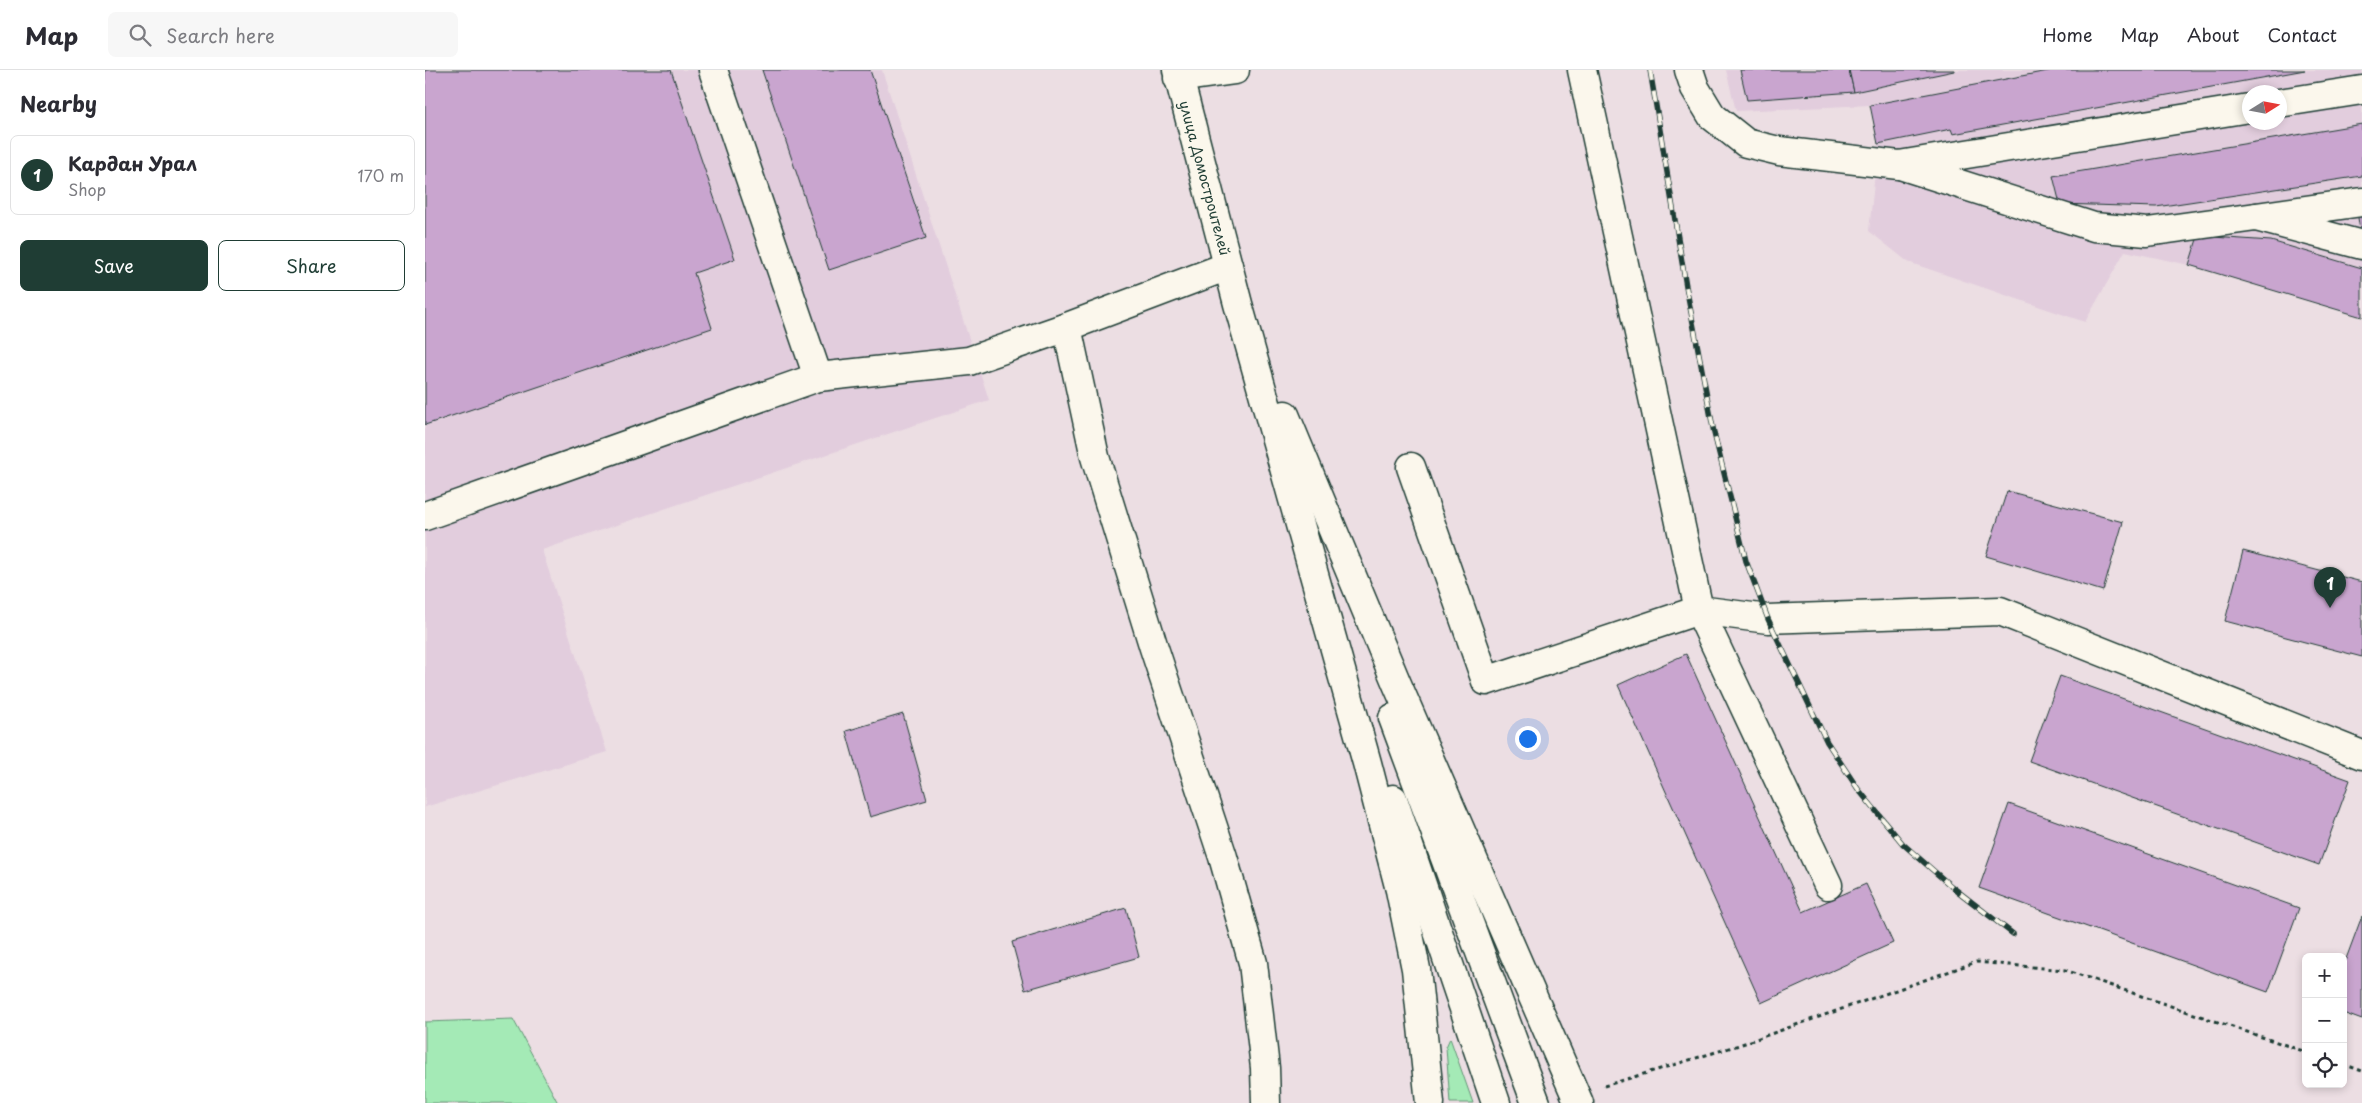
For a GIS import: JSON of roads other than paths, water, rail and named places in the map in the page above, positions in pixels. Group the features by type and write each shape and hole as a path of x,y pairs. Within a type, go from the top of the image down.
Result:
{"main road":[{"path":"713,70 818,377"},
{"path":"1177,74 1235,70"},
{"path":"1583,70 1699,610 1828,885"},
{"path":"1689,70 1695,88 1712,116 1746,143 1779,152 1899,165 2094,227 2147,232 2362,202"},
{"name":"улица Домостроителей","path":"1177,74 1234,285"},
{"path":"2287,102 2362,90"},
{"path":"1899,165 2242,109"},
{"path":"2256,218 2362,245"},
{"path":"425,516 818,377 969,361 1067,327 1234,285"},
{"path":"1234,285 1400,890 1415,969 1430,1103"},
{"path":"1234,285 1359,696 1497,1103"},
{"path":"1234,285 1536,1103"},
{"path":"1234,285 1397,684 1579,1103"},
{"path":"1067,327 1095,457 1154,648 1223,856 1253,963 1265,1068 1266,1103"},
{"path":"1411,467 1486,681 1699,610 1768,619 2000,611 2362,755"}],"railway":[{"path":"1650,70 1686,286 1714,433 1746,561 1768,619 1827,742 1858,789 1903,844 1951,886 2013,934"}],"place":[{"name":"Кардан Урал","path":"2330,608"}]}
